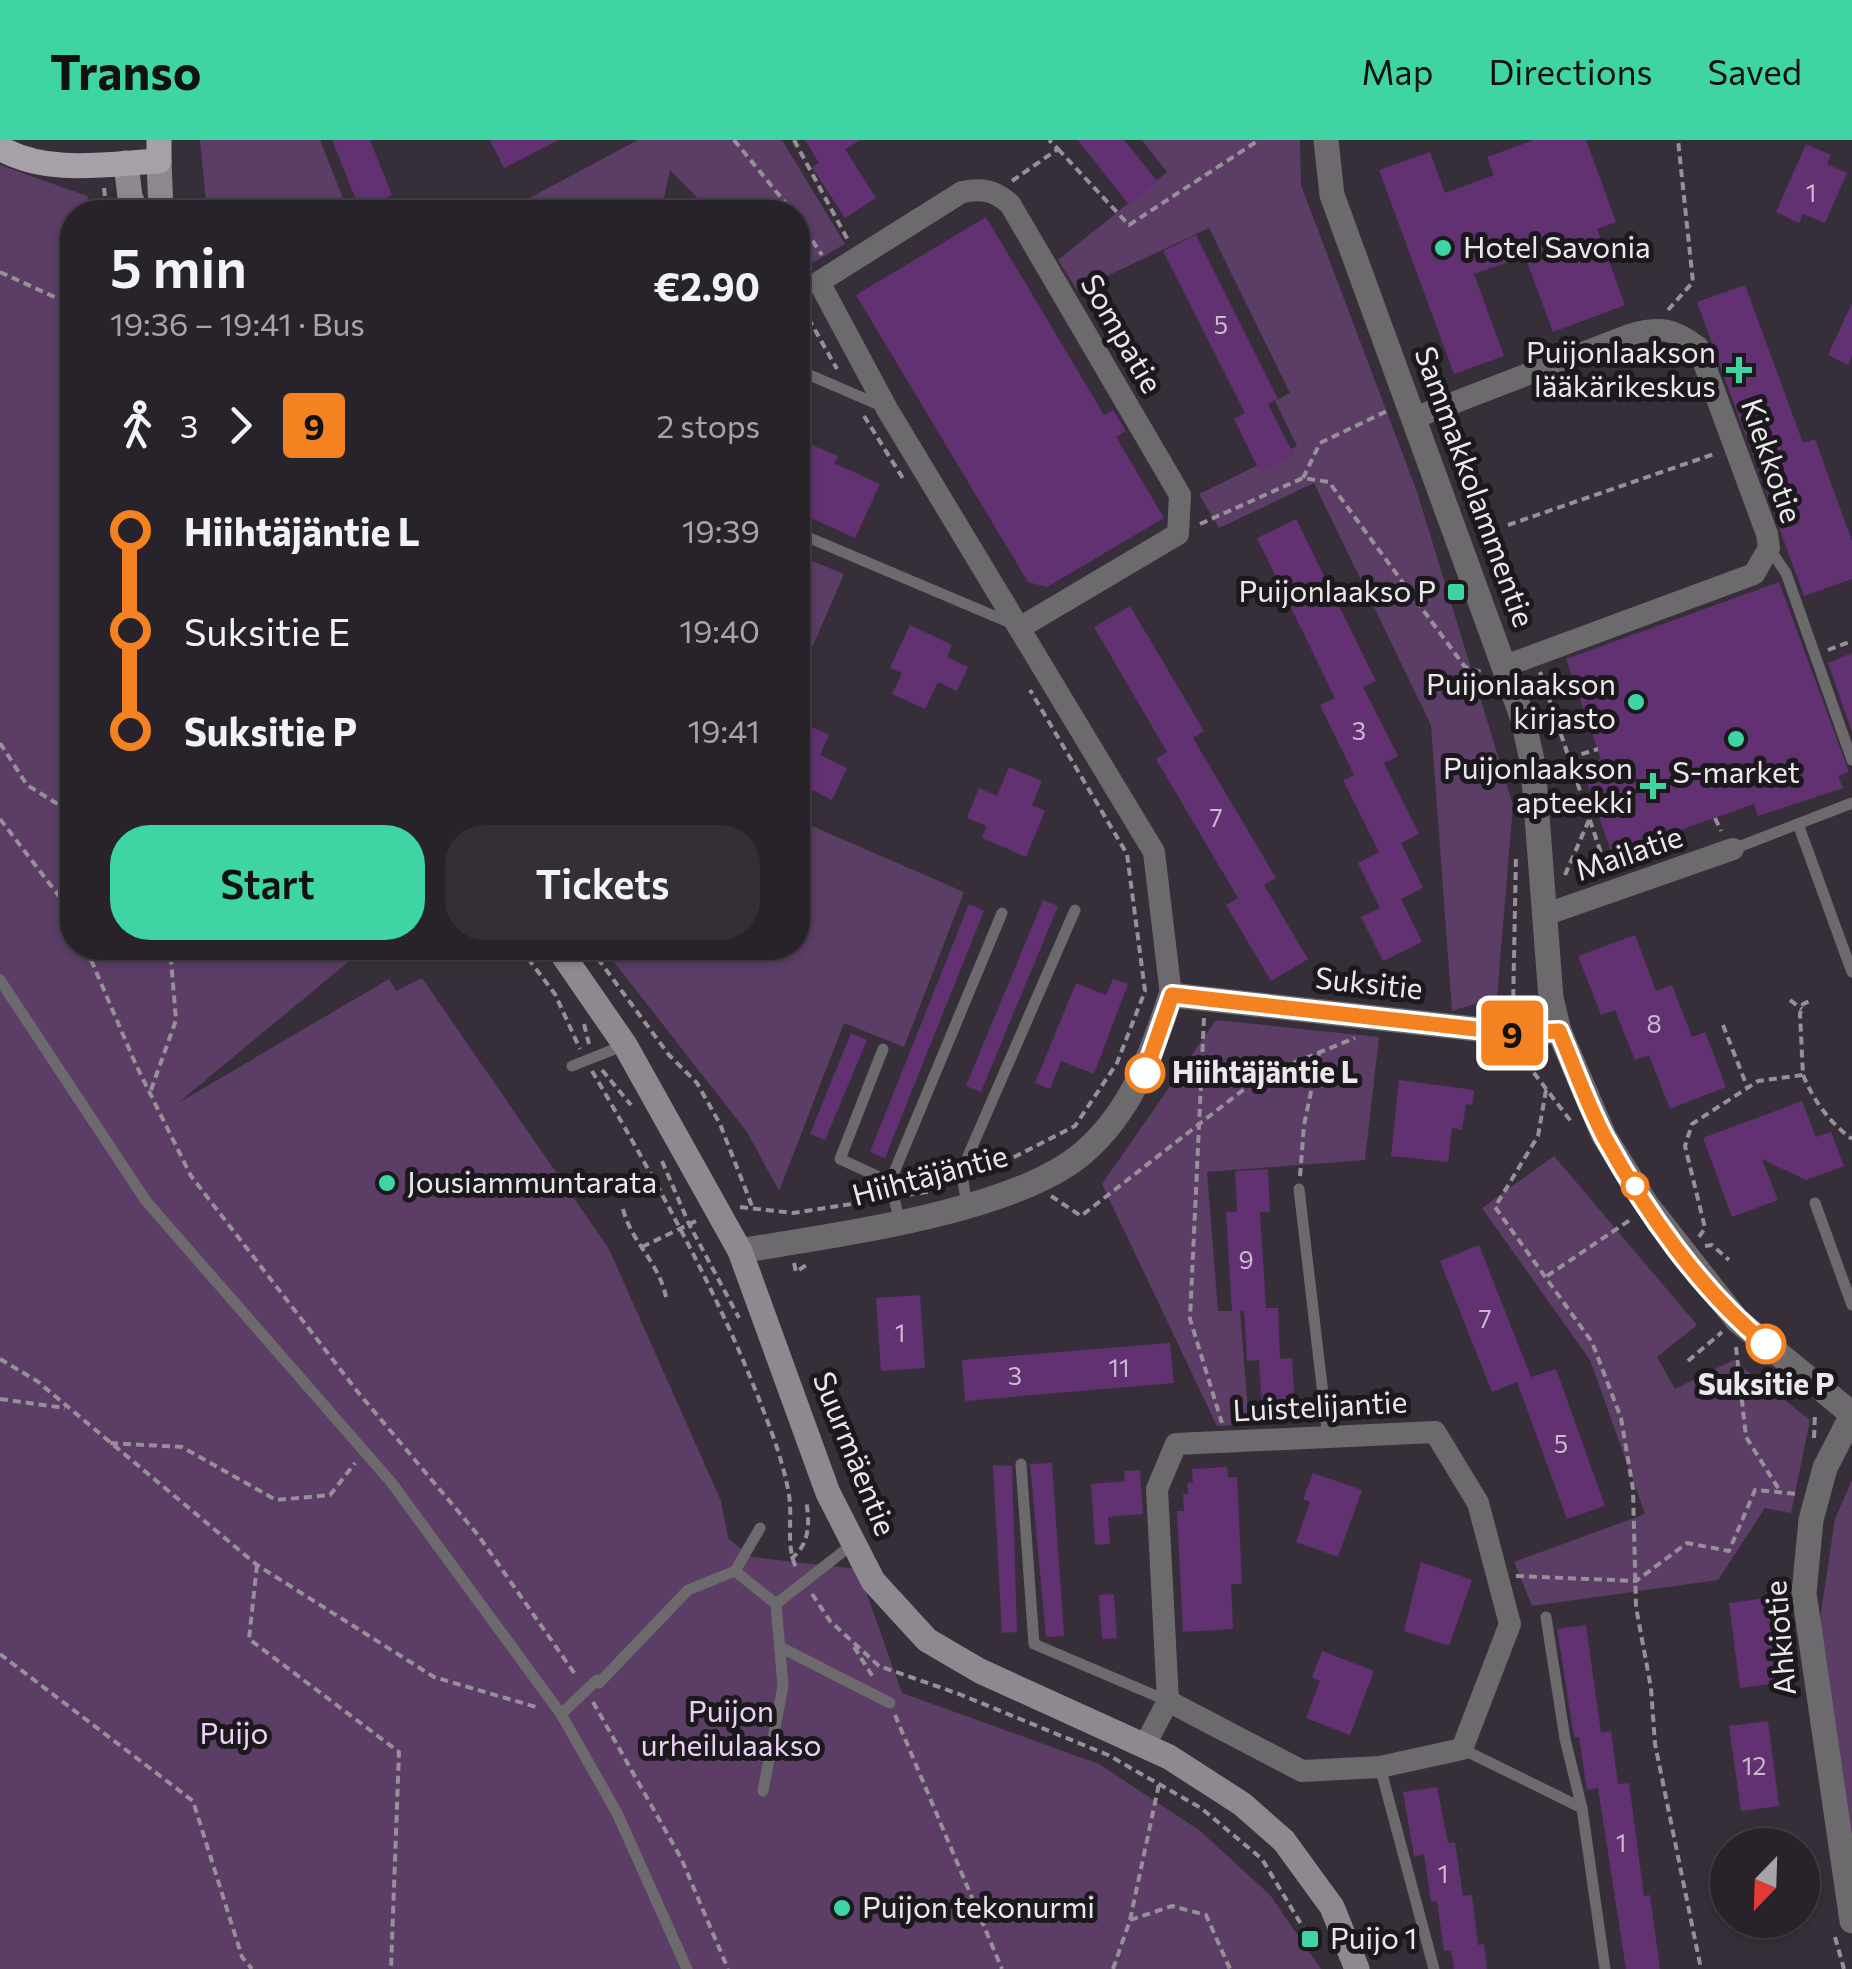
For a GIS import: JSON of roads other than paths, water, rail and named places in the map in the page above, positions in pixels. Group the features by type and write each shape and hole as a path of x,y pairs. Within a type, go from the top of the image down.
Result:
{"main road":[{"path":"0,148 36,165 125,151 159,150 161,200"},
{"path":"125,151 131,200"},
{"name":"Suurmäentie","path":"566,960 625,1045 740,1251 828,1494 873,1580 927,1640 980,1671 1145,1746 1242,1804 1284,1841 1332,1908 1356,1969"}],"street":[{"name":"Sammakkolammentie","path":"1326,140 1332,195 1402,413 1533,765 1544,914 1559,1031 1604,1136 1657,1218 1737,1320 1852,1414"},
{"name":"Sompatie","path":"826,277 962,192 996,192 1010,204 1180,495 1178,534 1021,627"},
{"name":"Hiihtäjäntie","path":"740,1251 1044,1176 1083,1154 1145,1073 1172,995 1154,852 888,409 826,277"},
{"name":"Kiekkotie","path":"1402,413 1659,327 1679,333 1698,347 1769,548 1754,574 1731,586 1497,670"},
{"name":"Mailatie","path":"1544,914 1729,845"},
{"name":"Suksitie","path":"1172,995 1512,1033 1559,1031"},
{"name":"Ahkiotie","path":"1852,1414 1825,1468 1811,1520 1804,1593 1852,1921"},
{"name":"Luistelijantie","path":"1168,1701 1157,1489 1176,1444 1436,1432 1478,1503 1510,1624 1462,1748"},
{"path":"1145,1746 1168,1701 1302,1770 1380,1768 1462,1748"}],"lane":[{"path":"810,288 826,277"},
{"path":"810,375 888,409"},
{"path":"810,538 1021,627"},
{"path":"1769,548 1786,574 1852,760"},
{"path":"1729,845 1852,802"},
{"path":"1798,824 1852,972"},
{"path":"965,1193 968,1156 1076,910"},
{"path":"898,1210 890,1182 1002,913"},
{"path":"0,980 146,1201 364,1451 561,1714 616,1813 688,1969"},
{"path":"572,1066 625,1045"},
{"path":"883,1049 840,1159 890,1182"},
{"path":"1299,1189 1328,1437"},
{"path":"1814,1203 1852,1305"},
{"path":"1021,1464 1034,1644 1168,1701"},
{"path":"561,1714 596,1680 598,1683 688,1590 735,1571 760,1528"},
{"path":"776,1604 854,1543"},
{"path":"735,1571 776,1604 783,1686 763,1792"},
{"path":"1546,1618 1565,1739 1582,1808 1605,1969"},
{"path":"780,1647 890,1704"},
{"path":"1462,1748 1582,1808"},
{"path":"1380,1768 1434,1969"}],"place":[{"name":"Hotel Savonia","path":"1443,248"},
{"name":"Puijonlaakson lääkärikeskus","path":"1739,370"},
{"name":"Puijonlaakso P","path":"1456,592"},
{"name":"Puijonlaakson kirjasto","path":"1636,702"},
{"name":"S-market","path":"1736,739"},
{"name":"Puijonlaakson apteekki","path":"1653,786"},
{"name":"Hiihtäjäntie L","path":"1145,1073"},
{"name":"Jousiammuntarata","path":"387,1183"},
{"name":"Suksitie P","path":"1766,1344"},
{"name":"Puijon tekonurmi","path":"842,1908"},
{"name":"Puijo 1","path":"1310,1939"}],"park label":[{"name":"Puijon urheilulaakso","path":"731,1729"},
{"name":"Puijo","path":"234,1734"}]}
